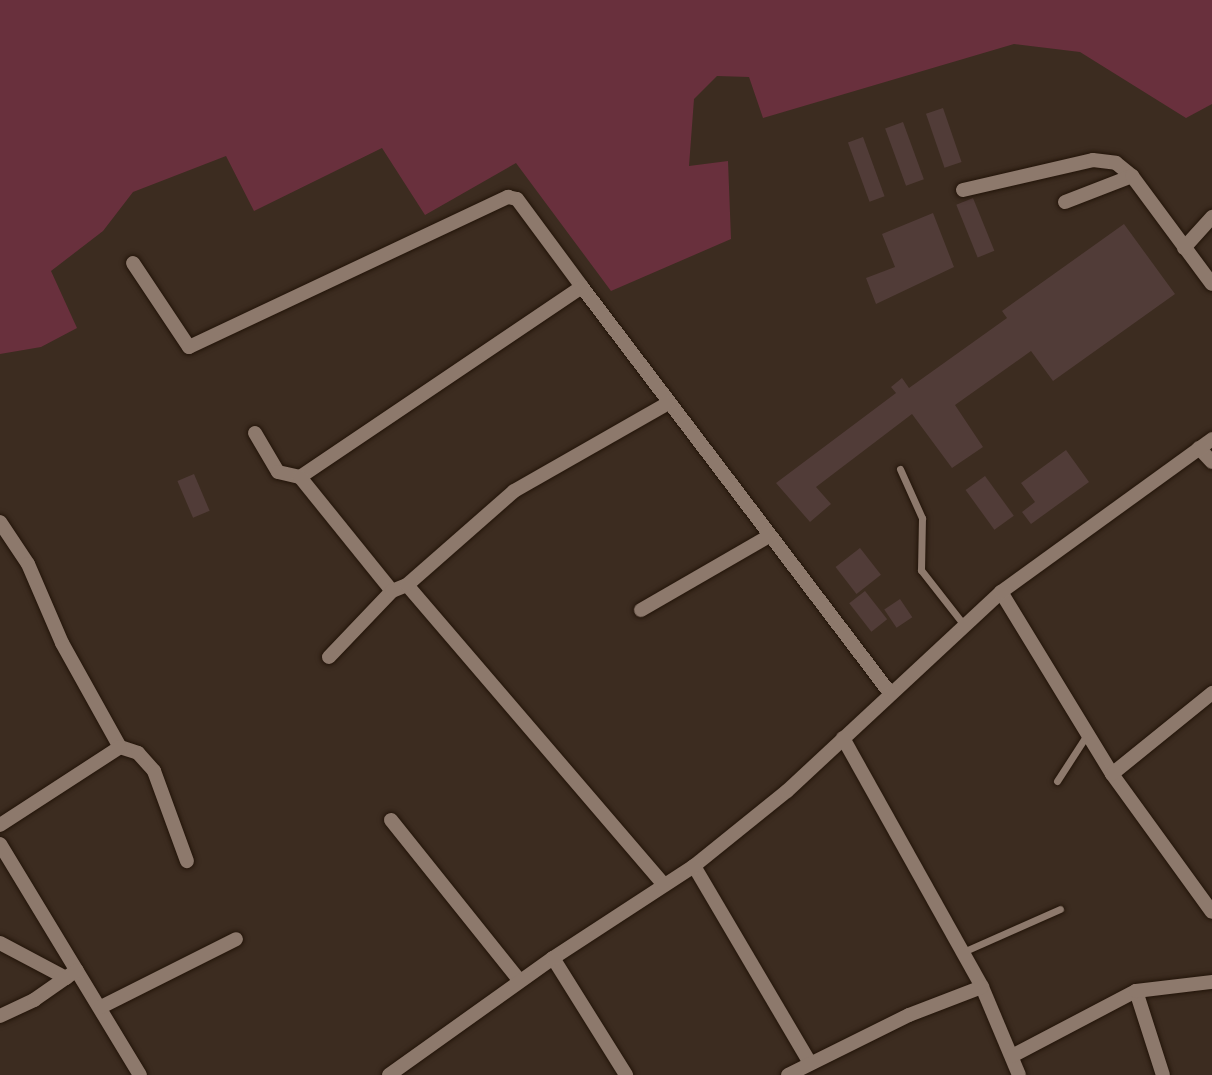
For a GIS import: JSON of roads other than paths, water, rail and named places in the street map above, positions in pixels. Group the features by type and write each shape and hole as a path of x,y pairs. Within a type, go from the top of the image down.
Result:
{"street":[{"path":"963,190 1093,160 1116,163 1132,176 1212,284"},
{"path":"1065,202 1132,176"},
{"path":"133,263 189,347 508,197 517,199 668,403 890,693"},
{"path":"1184,248 1212,217"},
{"path":"300,477 582,287"},
{"path":"329,657 392,591 407,585 514,491 668,403"},
{"path":"255,433 278,472 300,477 392,591"},
{"path":"389,1075 553,958 694,866 843,738 1001,592 1206,443 1212,462"},
{"path":"0,522 28,564 62,643 120,747 138,753 154,771 187,861"},
{"path":"641,610 769,536"},
{"path":"407,585 664,885"},
{"path":"1001,592 1112,774 1212,912"},
{"path":"1112,774 1212,693"},
{"path":"843,738 982,987 1019,1075"},
{"path":"0,825 120,747"},
{"path":"391,820 520,981"},
{"path":"0,844 72,974 101,1007 140,1075"},
{"path":"694,866 810,1063"},
{"path":"101,1007 236,939"},
{"path":"0,943 72,974"},
{"path":"553,958 626,1075"},
{"path":"0,1016 72,974"},
{"path":"1012,1056 1136,991 1212,982"},
{"path":"788,1075 982,987"},
{"path":"1136,991 1163,1075"}],"lane":[{"path":"900,469 922,518 921,570 964,625"},
{"path":"1057,781 1088,733"},
{"path":"963,952 1060,909"}]}
